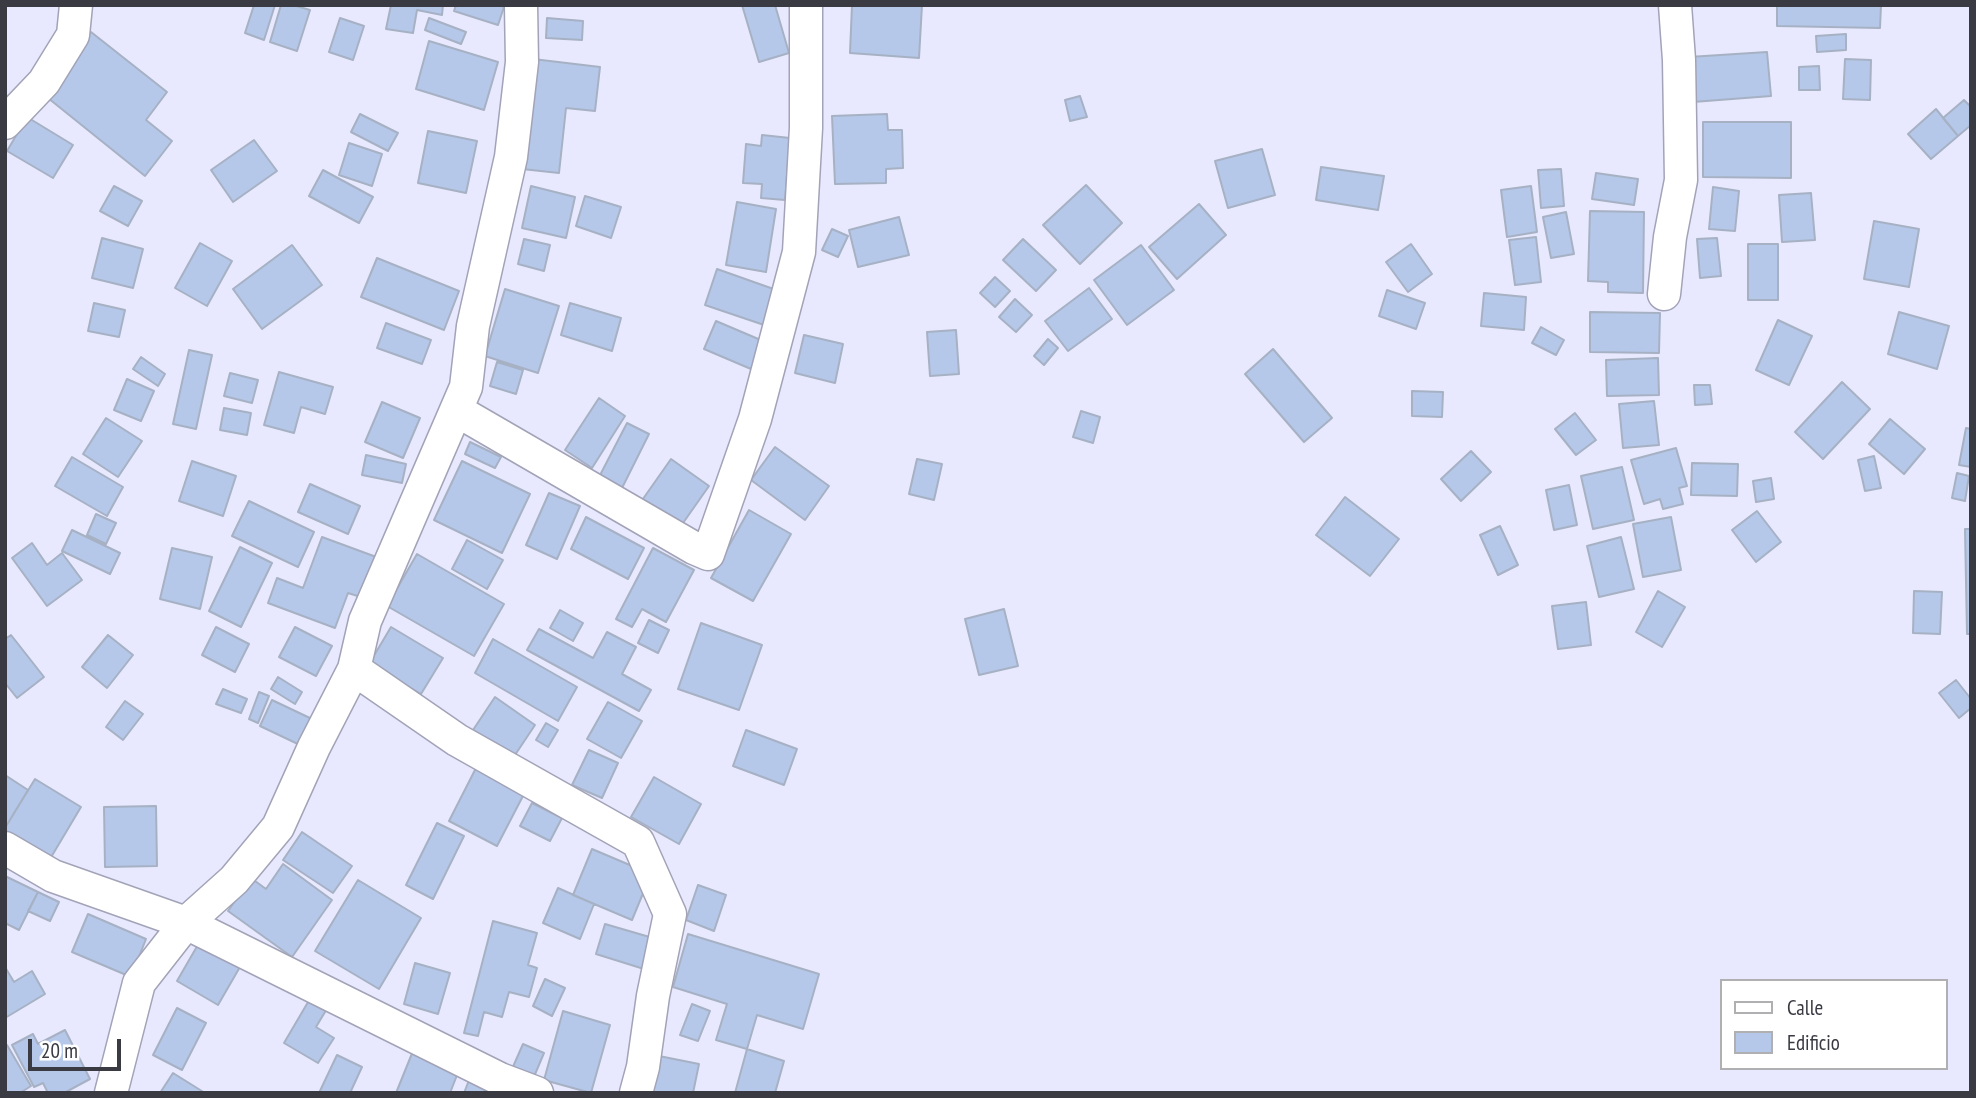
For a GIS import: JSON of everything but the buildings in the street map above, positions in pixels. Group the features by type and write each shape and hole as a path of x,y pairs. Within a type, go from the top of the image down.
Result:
{"street":[{"path":"5,123 44,82 73,35 76,5"},
{"path":"111,1093 139,984 186,923 234,880 278,827 314,747 354,669 365,621 466,387 473,326 511,157 523,62 521,5"},
{"path":"456,410 708,554 755,419 799,252 806,128 806,5"},
{"path":"1664,294 1670,237 1681,180 1679,60 1675,5"},
{"path":"354,669 457,740 638,842 670,914 636,1093"},
{"path":"5,848 53,876 186,923 500,1079 537,1093"}]}
